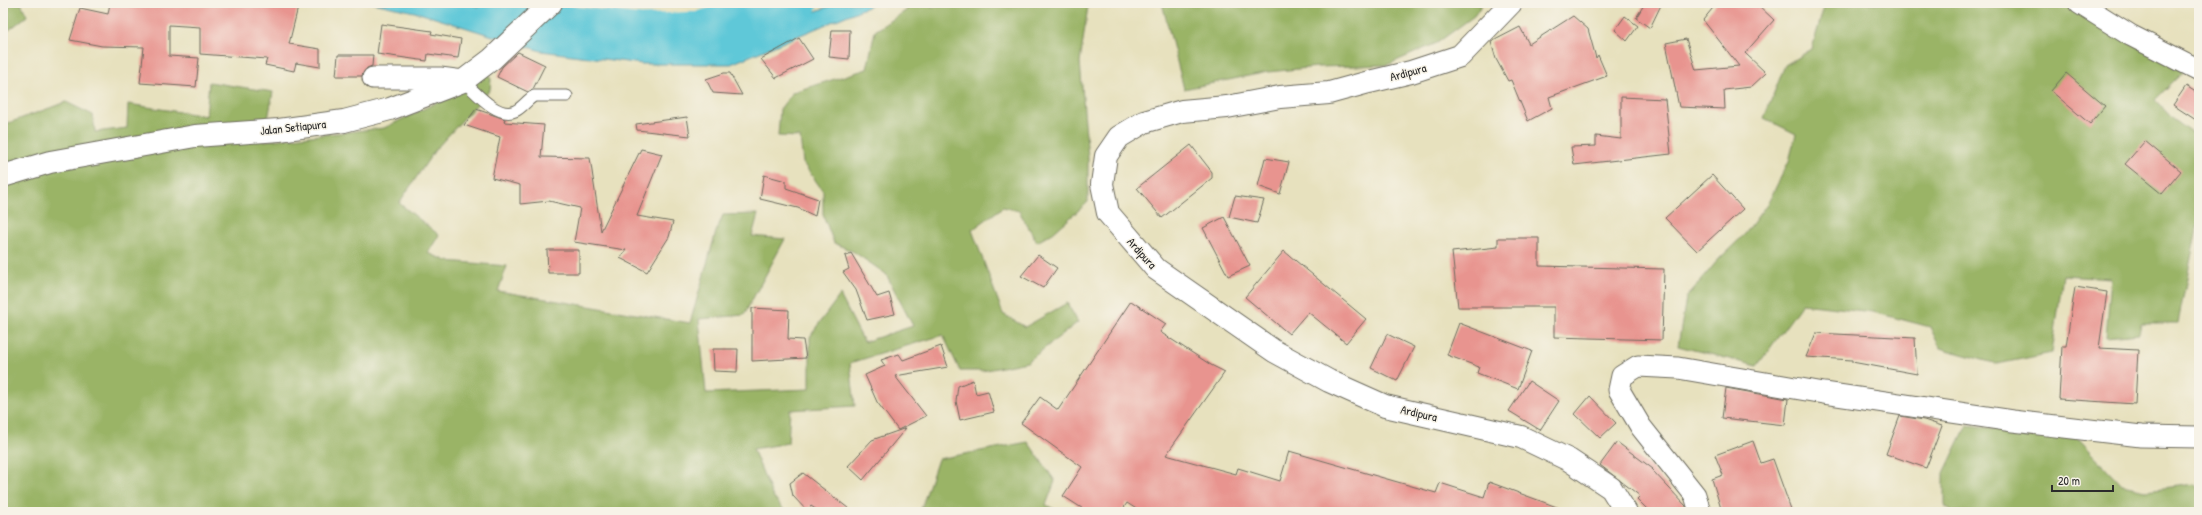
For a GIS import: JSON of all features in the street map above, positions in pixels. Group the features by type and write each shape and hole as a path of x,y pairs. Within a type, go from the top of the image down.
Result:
{"street":[{"name":"Jalan Setiapura","path":"3,176 50,162 195,136 279,130 344,122 410,102 463,80 492,58 551,3"},
{"name":"Ardipura","path":"1511,3 1460,56 1411,72 1329,93 1280,97 1227,107 1182,111 1144,122 1118,137 1106,156 1102,184 1108,213 1156,269 1274,351 1329,381 1385,406 1521,437 1569,460 1611,488 1626,512"},
{"path":"2079,3 2130,35 2199,70"},
{"path":"373,78 440,78 463,80"},
{"path":"1700,512 1694,495 1641,427 1619,390 1622,376 1638,366 1678,368 1824,393 2013,421 2142,436 2199,437"}],"lane":[{"path":"463,80 495,109 506,114 515,111 534,96 567,96"}],"green space":[{"path":"3,3 21,3 27,16 9,30 3,28"},
{"path":"903,3 930,3 932,8 948,3 1093,3 1088,6 1080,62 1088,158 1088,202 1053,233 1037,242 1019,211 1003,207 972,230 1003,314 1025,327 1067,303 1078,322 1027,362 982,371 960,371 943,335 850,363 855,406 790,410 788,443 753,449 773,497 786,512 3,512 3,125 66,102 93,115 95,132 127,128 128,104 206,116 209,82 273,92 264,141 384,128 446,98 483,69 491,79 490,90 435,150 399,203 439,235 428,253 447,261 507,266 498,291 690,323 716,232 723,215 758,214 752,236 785,239 744,315 699,319 706,393 810,389 810,337 840,295 864,342 913,326 886,274 854,252 834,243 823,215 823,191 803,163 800,137 778,136 780,109 793,92 867,69 875,31 907,10"},
{"path":"1162,3 1483,3 1474,16 1437,43 1387,65 1318,67 1268,72 1184,89"},
{"path":"1825,3 2091,3 2183,72 2155,100 2173,119 2199,138 2199,218 2178,323 2141,323 2139,334 2106,337 2111,278 2063,275 2052,353 1997,364 1940,348 1930,327 1873,312 1802,304 1757,366 1678,346 1686,298 1718,260 1745,234 1769,201 1789,161 1796,134 1764,118 1785,65 1812,49"},
{"path":"1967,425 2078,438 2122,485 2146,490 2195,484 2199,492 2199,512 1954,512 1944,505 1944,473"},
{"path":"1028,442 1055,481 1046,505 1060,512 920,512 938,459"}],"water":[{"path":"373,3 467,3 515,19 654,39 762,31 838,3 877,3 731,64 642,64 541,51 419,13"}],"building":[{"path":"110,3 299,3 289,44 320,49 320,67 296,63 294,71 265,65 267,59 200,54 200,27 169,25 169,56 199,58 196,87 140,83 144,47 102,46 70,40 80,8 108,14"},
{"path":"1645,3 1662,3 1650,28 1636,18"},
{"path":"1717,3 1756,3 1774,20 1745,53 1766,73 1751,87 1724,90 1725,109 1679,107 1666,43 1686,39 1696,70 1739,66 1703,20"},
{"path":"1573,16 1588,29 1596,58 1598,55 1607,76 1549,97 1552,108 1528,121 1511,80 1508,81 1496,59 1491,42 1520,27 1529,44"},
{"path":"1625,16 1638,26 1627,41 1615,30"},
{"path":"381,24 432,31 431,34 461,39 458,58 428,54 427,61 377,54"},
{"path":"832,30 850,30 849,59 829,57"},
{"path":"799,38 813,59 776,78 761,59"},
{"path":"518,52 545,65 533,89 528,92 497,77 502,67"},
{"path":"338,55 373,55 372,66 367,68 362,76 336,76"},
{"path":"724,73 730,73 742,95 713,93 706,79"},
{"path":"2066,73 2105,106 2090,124 2051,91"},
{"path":"2186,86 2199,94 2199,122 2173,105"},
{"path":"1621,97 1665,99 1671,154 1574,165 1571,147 1596,146 1596,136 1621,139"},
{"path":"476,109 505,119 504,122 544,125 541,157 590,158 601,231 641,149 662,154 637,216 673,222 669,237 647,272 620,258 626,250 574,242 580,208 549,201 520,204 520,185 492,178 500,137 464,125"},
{"path":"687,117 690,136 637,130 636,124"},
{"path":"2145,141 2181,171 2162,194 2125,164"},
{"path":"1191,145 1212,172 1212,178 1162,218 1137,188"},
{"path":"1265,158 1289,162 1280,194 1258,186"},
{"path":"764,175 786,181 786,188 818,199 815,216 798,208 760,199"},
{"path":"1712,175 1743,209 1697,251 1665,218"},
{"path":"1235,196 1264,200 1257,223 1229,217"},
{"path":"1224,217 1250,266 1228,276 1203,228"},
{"path":"1498,238 1539,238 1539,266 1664,269 1662,340 1554,337 1554,307 1458,307 1452,252 1498,247"},
{"path":"547,250 579,250 579,273 548,273"},
{"path":"1284,251 1366,319 1346,343 1308,312 1289,334 1245,297"},
{"path":"851,253 877,297 889,293 895,314 867,320 856,290 843,272 849,269 845,256"},
{"path":"1038,255 1057,268 1043,288 1021,276"},
{"path":"2075,287 2107,292 2099,348 2138,350 2135,404 2059,399 2062,346 2066,346"},
{"path":"1131,301 1166,324 1160,332 1211,365 1225,372 1166,455 1236,474 1238,468 1280,481 1289,451 1436,493 1440,483 1484,497 1489,482 1565,510 1565,512 1141,512 1127,503 1121,512 1088,512 1063,496 1082,467 1021,423 1040,397 1058,410"},
{"path":"752,308 789,310 788,339 803,340 806,358 752,361"},
{"path":"1459,323 1532,351 1518,389 1477,373 1479,367 1447,355"},
{"path":"1816,333 1915,338 1917,374 1852,362 1852,360 1806,357"},
{"path":"1387,334 1414,347 1397,381 1371,368"},
{"path":"941,346 948,367 895,376 926,416 898,430 877,402 865,375 885,366 881,360 899,354 903,360"},
{"path":"713,349 738,349 737,372 714,371"},
{"path":"973,380 976,394 988,391 994,412 960,420 956,401 958,386"},
{"path":"1529,381 1559,401 1540,430 1509,411"},
{"path":"1726,388 1788,399 1785,425 1722,418"},
{"path":"1590,396 1616,423 1600,438 1575,414"},
{"path":"1900,416 1924,420 1942,426 1926,468 1886,454"},
{"path":"906,428 863,480 848,466 872,440"},
{"path":"1753,441 1761,463 1773,459 1792,512 1722,512 1712,479 1723,475 1715,455"},
{"path":"1617,442 1653,469 1652,470 1686,506 1687,512 1650,512 1637,499 1640,496 1600,465"},
{"path":"803,473 853,512 820,512 811,506 807,511 793,496 790,483"}],"waterway":[{"path":"497,3 560,23 642,33 698,30 799,3"}]}
